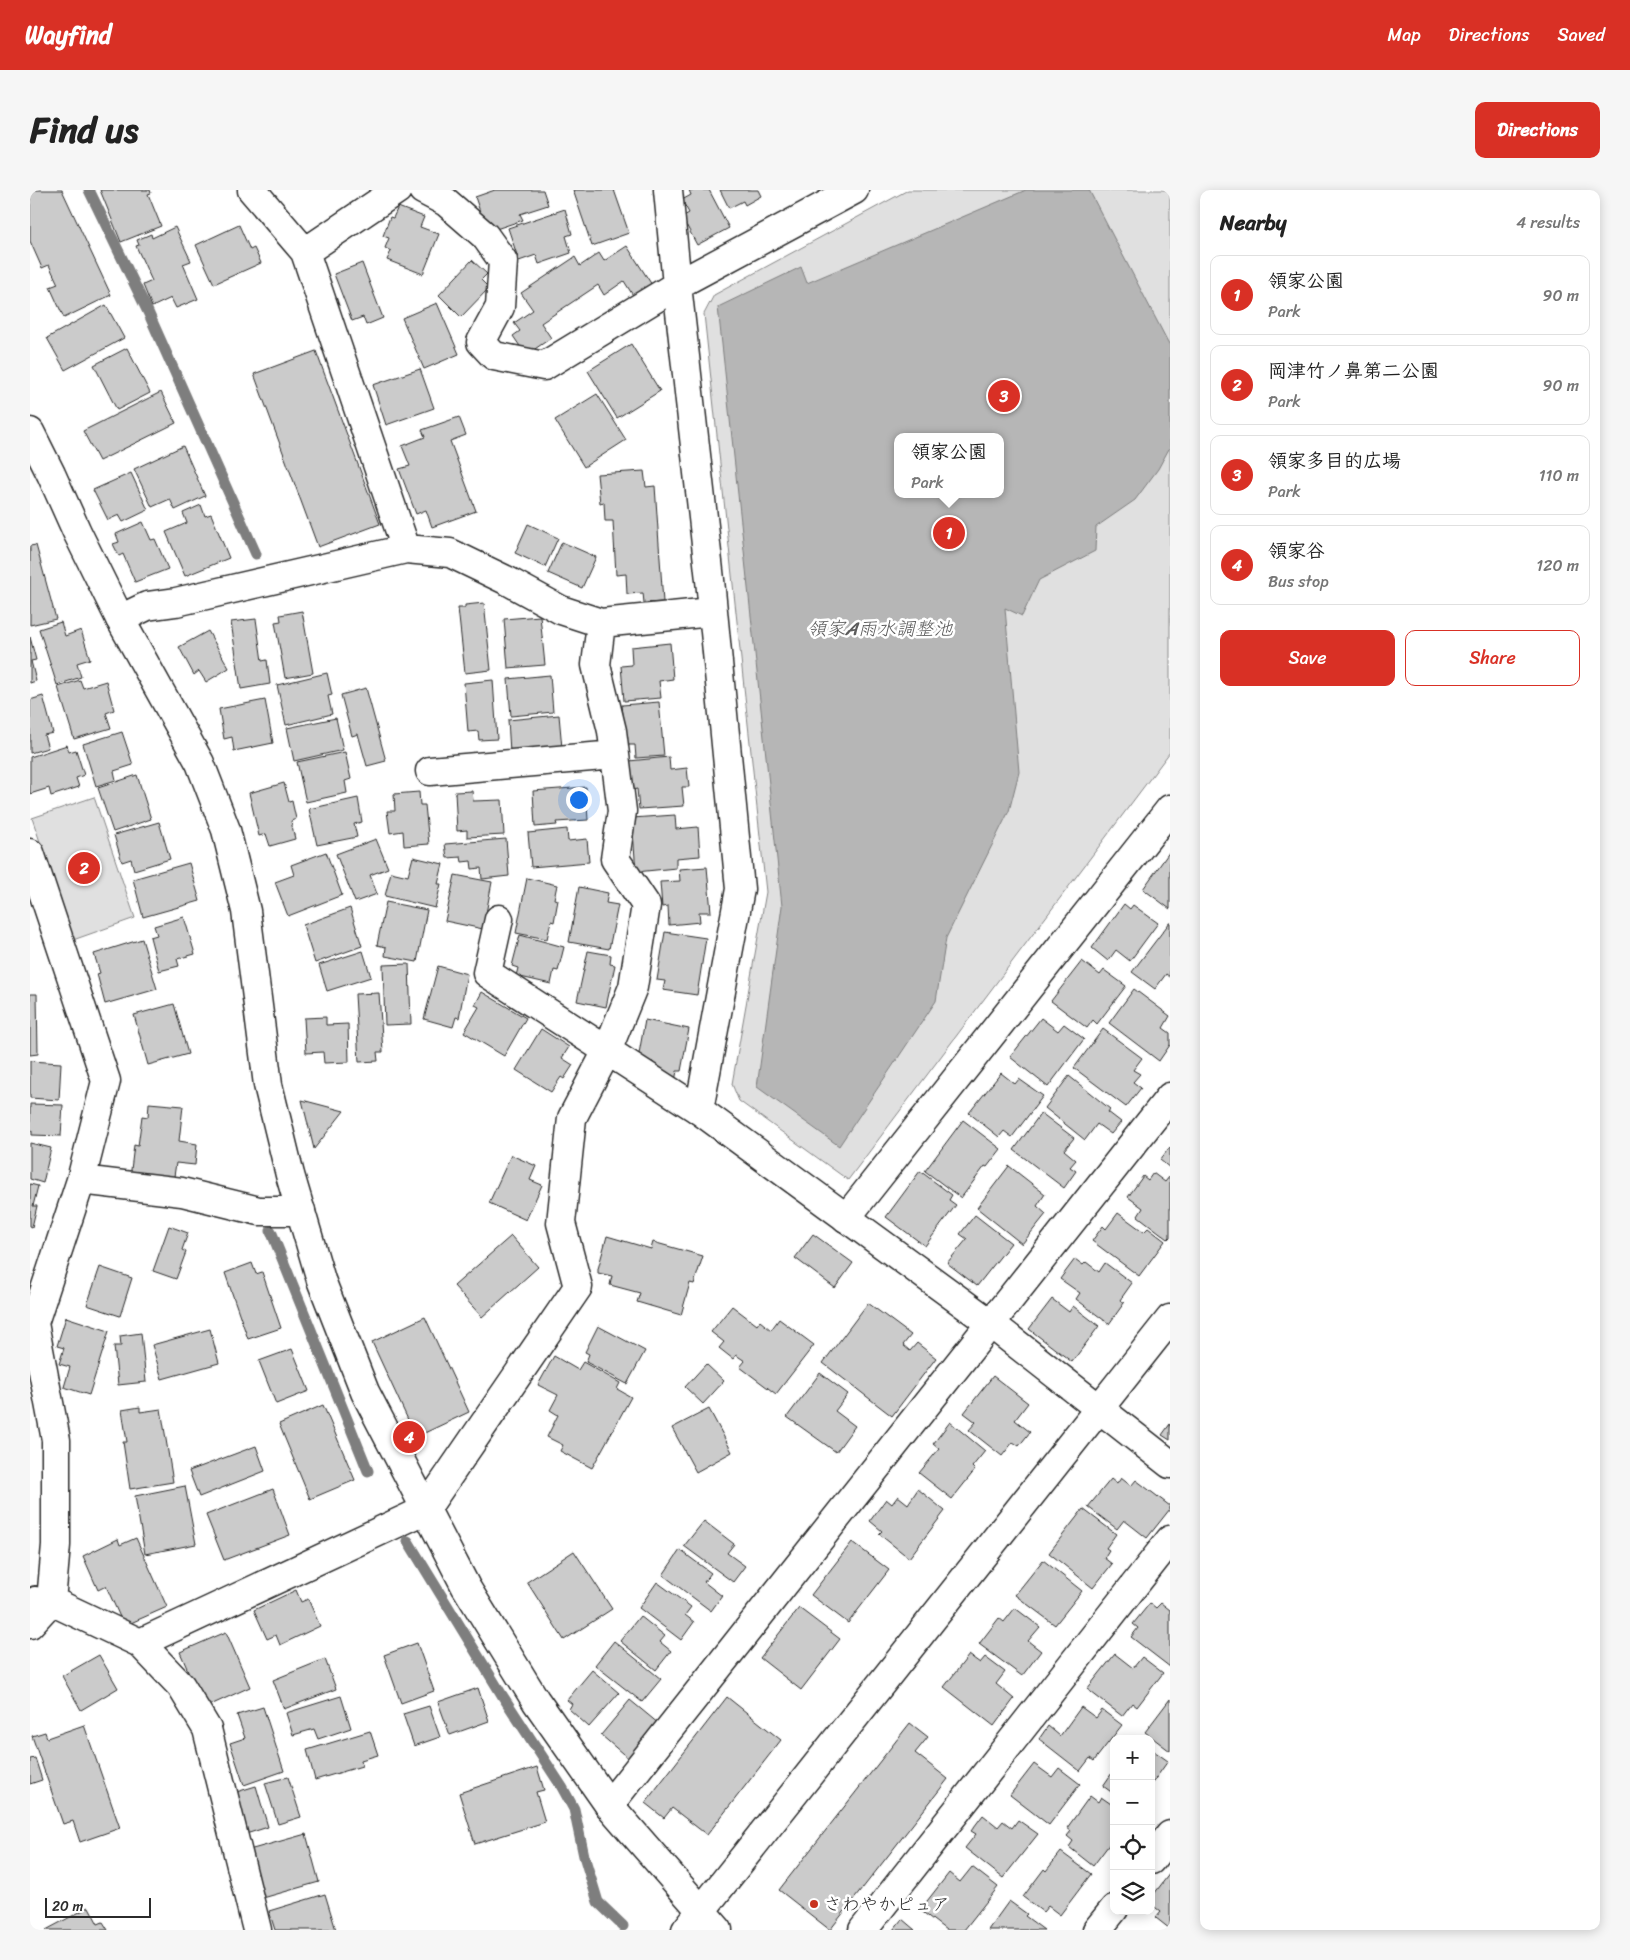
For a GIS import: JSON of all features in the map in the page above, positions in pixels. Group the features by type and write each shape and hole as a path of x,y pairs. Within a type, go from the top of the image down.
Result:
{"street":[{"path":"252,190 305,252 406,549"},
{"path":"305,252 397,190"},
{"path":"423,190 446,202 485,236 504,261 500,307 481,342 494,356 544,366 678,285 854,190"},
{"path":"668,190 709,570 740,889 699,1110"},
{"path":"30,432 51,474 76,532 120,618 200,763 226,830 246,911 268,1085 290,1175 321,1280 365,1392 466,1588 536,1701 609,1805 702,1923 1170,1319"},
{"path":"120,618 147,606 176,602 406,549 450,553 508,581 561,610 601,623 712,612"},
{"path":"140,1643 425,1510 578,1287 561,1223 572,1118 607,1051 634,987 646,905 615,859 622,811 612,731 596,665 601,623"},
{"path":"430,771 615,755"},
{"path":"846,1218 1170,809"},
{"path":"30,853 37,894 106,1081 81,1180 32,1322 56,1440 56,1545 40,1600 30,1624"},
{"path":"499,919 487,972 699,1110 990,1323 1098,1410 1170,1464"},
{"path":"609,1805 1170,1097"},
{"path":"81,1180 182,1192 259,1211 300,1211"},
{"path":"863,1930 1170,1540"},
{"path":"40,1600 140,1643 181,1686 206,1729 257,1930"},
{"path":"1155,1855 1170,1835"},
{"path":"1097,1930 1110,1913"}],"shaded area":[{"name":"領家A雨水調整池","path":"908,190 1170,190 1170,752 848,1180 739,1101 732,1084 766,892 704,314 714,295"},
{"path":"94,797 135,918 73,940 32,818"}],"water":[{"name":"領家A雨水調整池","path":"1026,190 1089,190 1170,346 1170,447 1158,469 1135,500 1096,527 1095,551 1039,580 1022,616 1005,608 1019,772 1009,811 946,938 936,1001 839,1146 757,1087 782,906 718,307 801,267 807,283"}],"building":[{"path":"35,190 62,190 111,295 64,318 50,287 58,284 49,265 42,268 30,241 30,192"},
{"path":"100,190 150,190 151,193 148,194 161,226 121,242"},
{"path":"495,190 543,190 548,205 520,214 523,220 487,232 475,197"},
{"path":"573,190 614,190 629,233 592,246"},
{"path":"689,190 709,190 729,228 697,245 682,217 689,213 682,200 691,195"},
{"path":"720,190 758,190 761,196 745,205 743,201 729,208"},
{"path":"398,207 424,217 420,227 439,234 423,274 387,260 391,251 385,248 389,238 383,236 390,217 393,218"},
{"path":"565,209 572,234 566,236 571,253 539,264 536,255 519,261 508,228"},
{"path":"239,225 250,250 254,248 261,263 214,284 196,245"},
{"path":"175,227 191,261 183,264 198,299 176,308 171,298 152,307 143,285 152,281 136,246 139,245 137,240 151,234 152,238"},
{"path":"627,246 652,285 634,297 624,281 604,295 598,285 541,323 551,338 526,355 513,336 520,331 514,323 533,310 521,293 575,257 580,266 599,253 604,261"},
{"path":"472,260 487,274 481,280 489,288 461,317 439,295"},
{"path":"362,263 383,318 366,325 363,317 352,321 334,274"},
{"path":"437,303 459,354 424,369 402,318"},
{"path":"106,305 124,338 65,370 47,338"},
{"path":"631,344 660,391 617,418 588,371"},
{"path":"127,348 150,393 117,410 94,365"},
{"path":"316,351 380,524 318,547 254,374"},
{"path":"420,369 434,408 386,425 373,385"},
{"path":"161,392 176,423 99,461 83,431"},
{"path":"597,394 626,440 584,467 555,420"},
{"path":"459,417 466,435 450,441 476,511 432,527 426,510 416,514 399,469 410,466 402,446 425,437 422,430"},
{"path":"183,446 205,496 175,510 170,499 152,507 134,469"},
{"path":"644,471 646,487 655,486 663,602 644,603 643,593 627,594 626,574 616,575 613,521 605,521 604,502 600,503 597,474"},
{"path":"131,473 148,510 123,522 119,515 108,520 93,490"},
{"path":"201,505 205,516 211,514 229,558 185,576 166,532 187,523 183,513"},
{"path":"143,522 151,540 155,539 168,569 135,582 123,554 119,556 113,544 119,542 116,534"},
{"path":"528,524 558,538 545,567 515,553"},
{"path":"562,542 596,557 582,588 548,573"},
{"path":"36,545 56,619 30,625 30,546"},
{"path":"484,603 491,670 465,673 458,608 465,608 465,605"},
{"path":"302,611 313,673 285,678 275,622 281,621 280,615"},
{"path":"540,616 545,665 508,668 504,619"},
{"path":"256,619 262,661 267,660 270,684 241,689 231,622"},
{"path":"61,622 65,636 81,630 90,659 77,663 81,677 57,685 39,629"},
{"path":"208,631 229,668 206,682 199,671 194,675 179,647"},
{"path":"30,637 36,660 31,661 36,681 30,683"},
{"path":"670,643 673,679 659,681 661,698 624,701 621,666 632,665 631,647"},
{"path":"327,673 332,695 328,696 332,714 286,725 277,685"},
{"path":"550,675 553,712 511,716 508,679"},
{"path":"80,680 83,688 106,681 114,710 106,713 111,728 74,739 58,687"},
{"path":"493,680 497,739 479,740 478,731 468,732 464,683"},
{"path":"366,688 386,761 367,766 358,734 352,736 341,695"},
{"path":"43,696 53,733 44,735 48,748 30,753 30,700"},
{"path":"265,700 273,743 234,751 232,737 224,739 219,709"},
{"path":"659,702 664,756 636,758 635,745 626,745 622,705"},
{"path":"559,715 562,748 510,752 508,720"},
{"path":"336,718 343,750 294,761 287,728"},
{"path":"122,732 133,765 114,771 116,780 96,786 83,744"},
{"path":"67,745 69,752 76,750 84,775 76,778 79,787 51,796 49,788 30,794 30,757"},
{"path":"345,752 351,779 345,781 347,793 306,802 297,762"},
{"path":"669,757 670,770 687,768 689,787 682,787 684,806 639,809 637,789 632,790 629,761"},
{"path":"137,775 151,819 113,832 98,788"},
{"path":"284,783 289,802 292,801 296,819 291,821 295,839 270,846 266,834 259,836 249,793"},
{"path":"586,787 588,820 556,822 557,825 535,827 533,791"},
{"path":"472,791 473,801 502,800 504,835 467,837 467,830 457,831 455,792"},
{"path":"419,792 420,805 425,805 429,844 404,846 403,831 390,833 387,811 395,811 394,794"},
{"path":"358,798 362,822 354,824 357,837 317,845 309,809"},
{"path":"675,815 676,829 698,827 700,856 676,858 676,868 636,872 632,818"},
{"path":"159,822 170,859 134,870 131,859 122,862 114,835"},
{"path":"567,829 568,841 587,839 589,862 531,867 528,833"},
{"path":"376,839 388,868 370,875 377,894 355,902 336,854"},
{"path":"506,839 509,876 482,879 481,868 472,869 471,861 462,862 461,857 447,858 445,844"},
{"path":"1170,851 1170,909 1143,889"},
{"path":"326,852 342,895 288,916 275,882 294,875 291,865"},
{"path":"413,857 443,864 438,884 441,884 435,908 385,896 391,872 408,876"},
{"path":"189,863 200,901 143,917 133,879"},
{"path":"707,867 711,912 699,912 700,922 669,925 668,906 662,907 660,882 680,881 679,869"},
{"path":"455,875 492,882 483,929 445,921"},
{"path":"527,878 557,885 554,899 558,900 554,922 551,921 547,939 516,933"},
{"path":"579,887 608,893 606,903 618,905 609,949 569,942"},
{"path":"386,902 427,910 417,962 385,956 386,947 377,945"},
{"path":"1124,904 1130,909 1133,905 1158,923 1130,961 1116,950 1108,961 1092,948"},
{"path":"350,908 362,946 315,963 303,925"},
{"path":"184,917 195,954 177,959 179,966 159,971 150,937 157,935 154,926"},
{"path":"1170,922 1170,977 1166,974 1155,989 1132,972"},
{"path":"665,932 706,938 697,995 663,990 665,981 657,980"},
{"path":"520,935 564,947 558,971 554,970 551,984 516,976 518,968 512,966"},
{"path":"142,939 157,989 105,1004 97,974 100,973 94,954"},
{"path":"363,951 371,977 327,991 319,965"},
{"path":"588,951 611,955 610,964 615,965 606,1007 577,1001"},
{"path":"1082,961 1100,975 1104,970 1126,986 1097,1024 1093,1020 1087,1028 1051,1001"},
{"path":"409,964 411,1024 385,1025 383,965"},
{"path":"438,966 467,974 459,1018 456,1017 453,1027 424,1019"},
{"path":"1134,989 1170,1016 1163,1028 1170,1033 1170,1045 1159,1061 1109,1023"},
{"path":"482,992 526,1018 504,1056 464,1032 479,1007 475,1005"},
{"path":"379,993 383,1052 377,1052 378,1061 359,1062 355,994"},
{"path":"30,994 37,994 38,1054 30,1055"},
{"path":"174,1004 188,1054 148,1065 134,1015"},
{"path":"326,1017 326,1025 348,1024 349,1062 324,1063 323,1052 306,1053 304,1018"},
{"path":"1041,1018 1058,1031 1064,1024 1084,1039 1048,1087 1010,1057"},
{"path":"645,1020 689,1029 681,1071 677,1071 675,1081 651,1077 653,1062 638,1059"},
{"path":"541,1029 569,1047 562,1058 573,1065 564,1079 561,1077 551,1092 516,1070"},
{"path":"1103,1029 1142,1058 1133,1070 1140,1074 1133,1082 1141,1088 1126,1107 1074,1068"},
{"path":"30,1061 61,1063 59,1100 30,1098"},
{"path":"1001,1073 1015,1084 1019,1079 1043,1096 1012,1137 1004,1131 999,1137 969,1113"},
{"path":"1069,1076 1110,1109 1108,1112 1121,1122 1111,1134 1097,1124 1085,1140 1045,1108"},
{"path":"302,1100 344,1111 314,1149"},
{"path":"149,1103 183,1106 179,1141 197,1144 195,1165 176,1163 173,1183 130,1178 134,1145 138,1146 142,1116 148,1117"},
{"path":"30,1104 63,1105 61,1136 32,1135 32,1131 30,1131"},
{"path":"1041,1113 1074,1138 1064,1150 1076,1160 1070,1167 1076,1171 1064,1188 1014,1150"},
{"path":"963,1120 1001,1149 987,1167 985,1166 961,1198 925,1171"},
{"path":"30,1143 51,1148 43,1183 30,1179"},
{"path":"1170,1147 1170,1168 1160,1160"},
{"path":"511,1155 536,1166 530,1180 542,1185 526,1220 489,1203"},
{"path":"1009,1166 1045,1194 1037,1206 1046,1214 1022,1244 977,1208"},
{"path":"920,1171 952,1195 949,1200 956,1205 925,1246 886,1217"},
{"path":"1153,1173 1165,1182 1170,1178 1170,1237 1168,1239 1138,1216 1143,1208 1128,1197 1143,1176 1148,1180"},
{"path":"30,1184 38,1186 33,1206 37,1206 32,1227 30,1226"},
{"path":"1118,1213 1144,1232 1148,1228 1165,1241 1139,1276 1092,1241 1103,1226 1106,1229"},
{"path":"975,1215 1011,1243 977,1286 947,1263 967,1239 960,1234"},
{"path":"169,1226 188,1233 182,1250 186,1252 176,1279 153,1271"},
{"path":"813,1234 853,1263 835,1288 795,1258"},
{"path":"511,1236 538,1267 482,1317 454,1286"},
{"path":"607,1236 651,1249 653,1242 703,1256 694,1284 690,1283 681,1315 637,1302 640,1293 610,1285 612,1276 598,1273"},
{"path":"1075,1259 1083,1265 1086,1262 1099,1272 1105,1263 1132,1283 1120,1300 1124,1303 1109,1324 1076,1299 1080,1293 1060,1279"},
{"path":"252,1263 256,1274 262,1272 281,1328 248,1339 225,1273"},
{"path":"100,1267 132,1278 120,1316 87,1305"},
{"path":"1052,1299 1069,1312 1073,1306 1099,1326 1072,1362 1029,1329"},
{"path":"868,1303 911,1335 903,1345 910,1351 917,1343 936,1358 892,1416 823,1363"},
{"path":"732,1306 757,1325 760,1321 771,1330 779,1319 814,1345 776,1394 740,1367 745,1361 736,1355 733,1359 719,1348 724,1342 711,1332"},
{"path":"66,1317 109,1331 89,1395 64,1387 70,1367 59,1364 64,1348 57,1346"},
{"path":"425,1317 469,1412 416,1437 372,1342"},
{"path":"598,1326 645,1351 627,1384 586,1362 589,1354 585,1352"},
{"path":"210,1329 219,1363 162,1379 152,1345"},
{"path":"141,1333 146,1382 118,1385 114,1346 121,1346 120,1336"},
{"path":"292,1349 309,1391 276,1404 259,1361"},
{"path":"554,1356 578,1370 583,1362 620,1383 617,1389 631,1397 592,1468 560,1451 563,1445 547,1437 558,1415 550,1410 558,1395 538,1385"},
{"path":"706,1364 724,1381 703,1404 685,1387"},
{"path":"820,1373 848,1394 835,1411 855,1426 836,1452 787,1417"},
{"path":"993,1376 1028,1403 1015,1420 1030,1432 1019,1446 1013,1442 1002,1456 969,1430 976,1422 964,1413"},
{"path":"323,1405 355,1480 310,1499 279,1424"},
{"path":"140,1407 140,1412 161,1409 173,1482 130,1489 123,1442 127,1442 122,1410"},
{"path":"709,1409 732,1452 696,1472 672,1428"},
{"path":"950,1422 985,1451 972,1467 975,1470 952,1499 919,1473 939,1449 933,1444"},
{"path":"1170,1424 1170,1440 1162,1435"},
{"path":"256,1446 265,1471 199,1497 189,1471"},
{"path":"1121,1478 1131,1486 1136,1480 1170,1506 1170,1509 1147,1538 1124,1520 1117,1529 1088,1507 1111,1479 1117,1484"},
{"path":"185,1486 196,1544 145,1554 135,1496"},
{"path":"273,1489 290,1535 224,1560 206,1515"},
{"path":"918,1489 945,1511 909,1558 879,1534 882,1531 870,1521 886,1499 892,1504 898,1496 908,1504"},
{"path":"1083,1509 1116,1534 1106,1548 1109,1550 1104,1558 1112,1564 1093,1588 1049,1553"},
{"path":"704,1521 734,1544 727,1553 745,1566 733,1582 684,1546"},
{"path":"136,1538 167,1607 124,1626 106,1586 98,1590 83,1556 118,1539 120,1545"},
{"path":"852,1542 889,1570 848,1623 811,1595"},
{"path":"680,1550 711,1573 704,1582 722,1596 711,1611 663,1575"},
{"path":"574,1551 612,1609 564,1640 527,1582"},
{"path":"1043,1560 1082,1591 1055,1625 1015,1595"},
{"path":"657,1582 691,1607 685,1615 694,1622 681,1640 639,1608"},
{"path":"296,1590 301,1602 308,1599 320,1626 280,1645 276,1635 267,1639 254,1610"},
{"path":"1150,1603 1156,1608 1161,1603 1170,1610 1170,1667 1131,1637 1138,1628 1133,1624"},
{"path":"799,1608 840,1639 801,1690 760,1658"},
{"path":"1015,1608 1040,1627 1028,1641 1041,1651 1022,1676 979,1644 999,1618 1004,1622"},
{"path":"640,1616 665,1636 660,1642 671,1651 656,1670 620,1641"},
{"path":"226,1632 250,1687 204,1708 180,1652"},
{"path":"614,1641 661,1679 642,1702 595,1665"},
{"path":"417,1643 434,1691 401,1703 384,1655"},
{"path":"1115,1654 1133,1668 1142,1657 1163,1673 1137,1707 1132,1703 1122,1716 1087,1689"},
{"path":"99,1655 118,1688 81,1710 62,1676"},
{"path":"969,1655 980,1663 985,1657 1005,1672 996,1684 1014,1699 994,1726 944,1687"},
{"path":"325,1659 336,1689 284,1709 273,1680"},
{"path":"592,1670 619,1693 589,1727 569,1709 572,1704 567,1700"},
{"path":"478,1688 489,1721 450,1735 438,1702"},
{"path":"341,1696 351,1728 318,1739 314,1729 293,1735 286,1713"},
{"path":"727,1697 781,1740 707,1835 672,1808 664,1818 645,1803"},
{"path":"1170,1699 1170,1751 1155,1740 1155,1735 1149,1735 1145,1732"},
{"path":"630,1700 659,1724 630,1760 601,1735"},
{"path":"429,1706 440,1737 414,1746 403,1714"},
{"path":"263,1707 284,1771 244,1785 230,1743 245,1738 237,1715"},
{"path":"1081,1707 1096,1718 1102,1710 1122,1725 1114,1735 1110,1735 1110,1740 1094,1761 1090,1758 1080,1771 1039,1739 1048,1726 1060,1736"},
{"path":"910,1723 928,1737 915,1753 948,1779 830,1930 779,1890"},
{"path":"84,1725 120,1828 80,1842 73,1821 63,1824 32,1736 45,1732 47,1738"},
{"path":"370,1731 378,1755 361,1760 362,1766 315,1780 307,1750"},
{"path":"1155,1752 1168,1761 1155,1779"},
{"path":"35,1758 42,1780 30,1784 30,1759"},
{"path":"1034,1764 1052,1777 1059,1768 1080,1784 1049,1825 1010,1795"},
{"path":"537,1767 544,1790 536,1792 545,1822 475,1844 459,1793"},
{"path":"1110,1776 1110,1791 1103,1786"},
{"path":"288,1777 301,1817 278,1824 265,1783"},
{"path":"256,1786 268,1827 246,1834 233,1793"},
{"path":"1090,1796 1098,1802 1101,1797 1110,1803 1110,1843 1093,1866 1069,1847 1073,1841 1067,1836 1071,1831 1067,1828"},
{"path":"983,1815 998,1827 1003,1821 1012,1828 1018,1820 1038,1834 1003,1878 965,1848 976,1834 971,1831"},
{"path":"306,1834 319,1882 263,1898 249,1850"},
{"path":"1061,1852 1091,1874 1060,1915 1048,1906 1043,1912 1023,1897 1044,1869 1046,1871"},
{"path":"972,1867 998,1887 964,1930 946,1930 920,1910 949,1873 960,1882"},
{"path":"1170,1873 1170,1929 1156,1918 1161,1912 1155,1907 1155,1893"},
{"path":"325,1894 336,1930 275,1930 269,1911"},
{"path":"1009,1901 1027,1914 1025,1916 1044,1930 988,1930"},
{"path":"89,1907 98,1924 103,1922 108,1930 46,1930"},
{"path":"902,1919 915,1930 893,1930"}],"waterway":[{"path":"89,190 148,312 256,554"},
{"path":"271,1231 368,1471"},
{"path":"408,1541 502,1695 562,1787 574,1809 584,1856 598,1902 623,1926"}],"place":[{"name":"領家多目的広場","path":"1004,396"},
{"name":"領家公園","path":"949,533"},
{"name":"岡津竹ノ鼻第二公園","path":"84,868"},
{"name":"領家谷","path":"409,1437"},
{"name":"さわやかピュア","path":"814,1904"}]}
